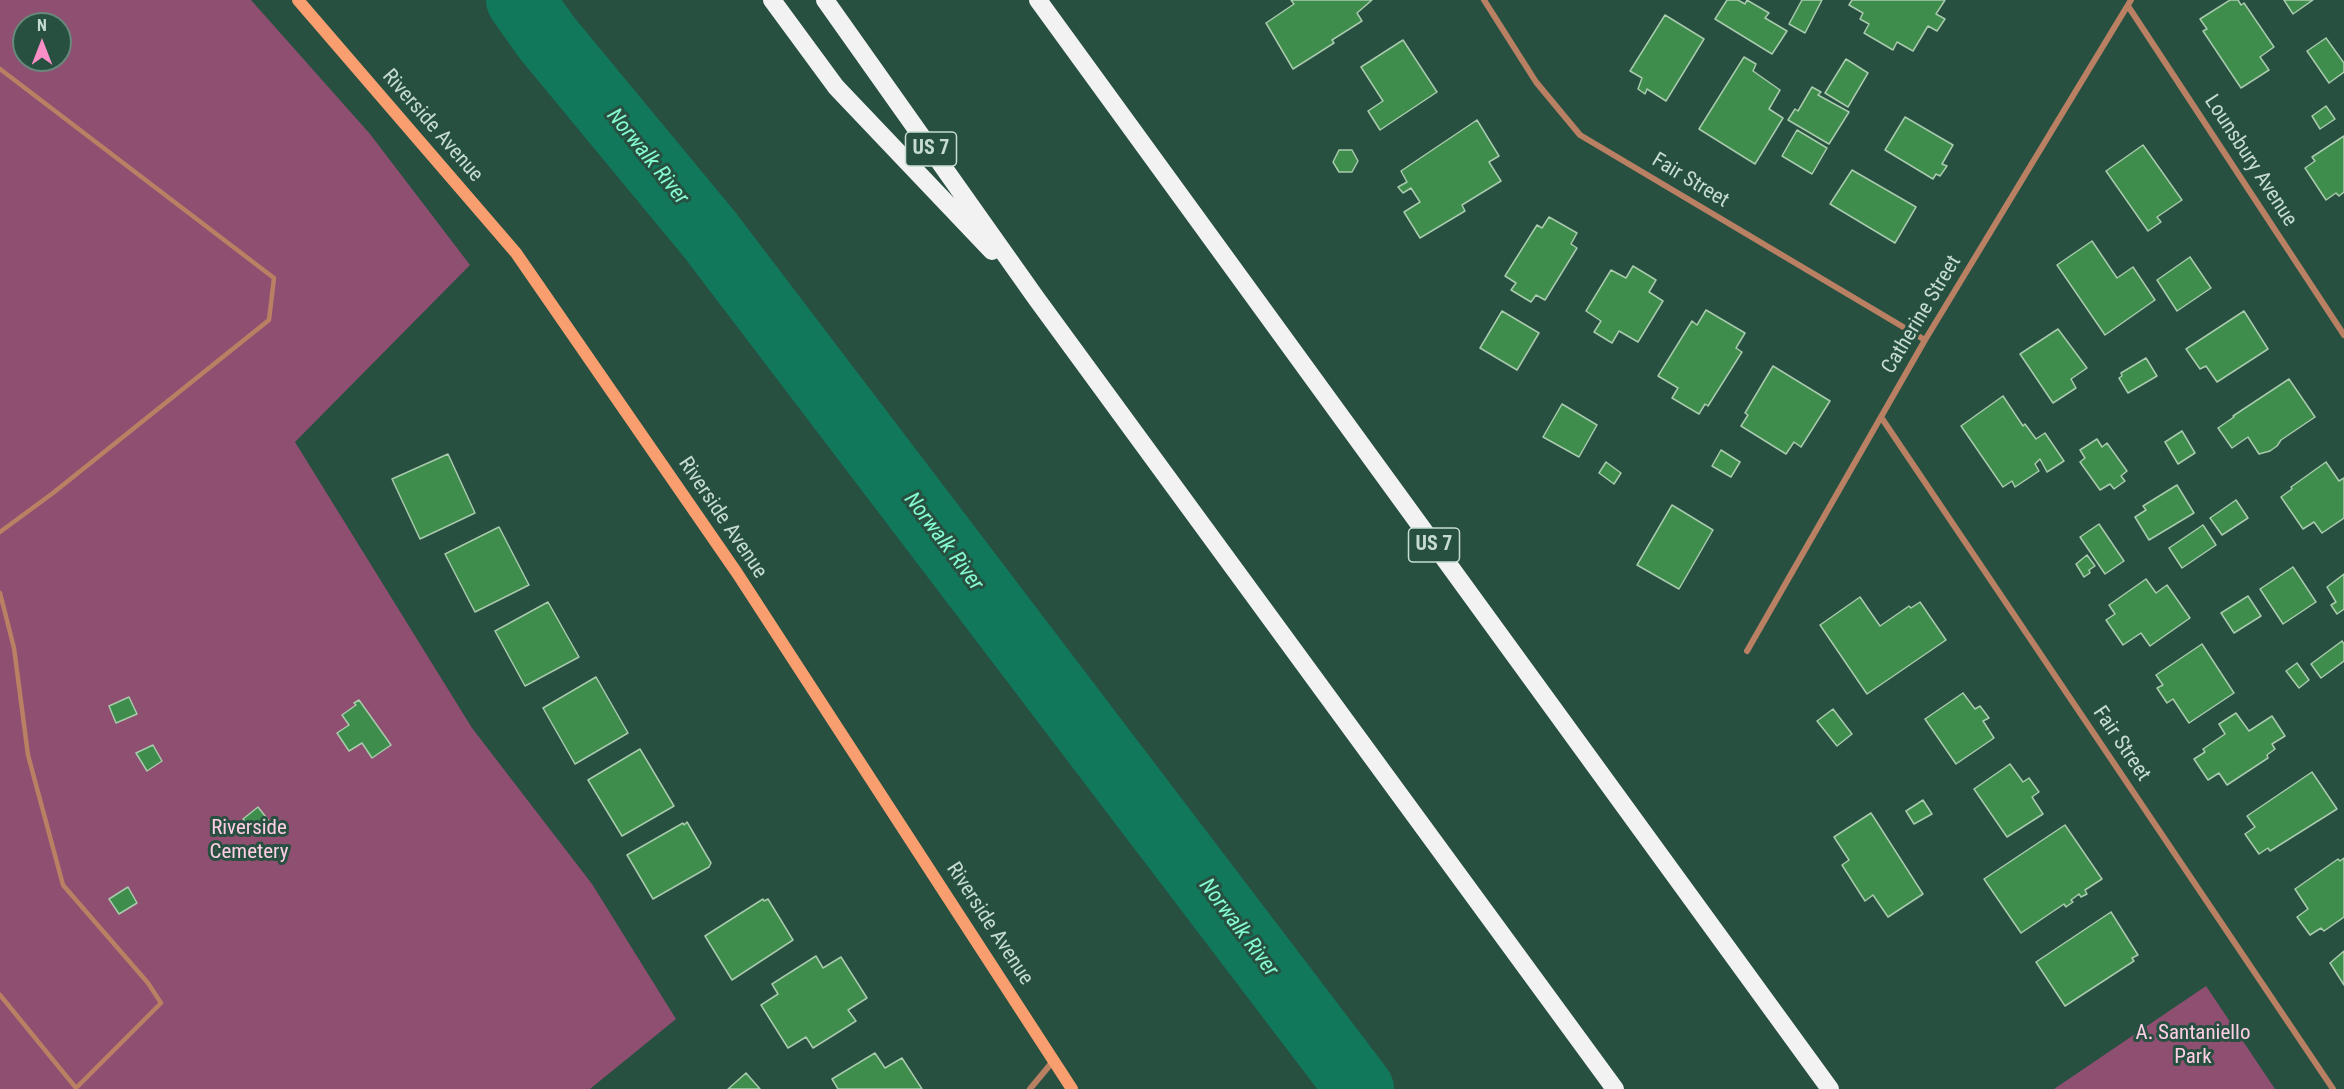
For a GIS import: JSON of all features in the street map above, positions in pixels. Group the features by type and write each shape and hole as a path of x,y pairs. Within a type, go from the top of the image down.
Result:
{"highway":[{"path":"772,0 836,87 1036,298"},
{"name":"US 7","path":"825,0 1036,298 1614,1089"},
{"name":"US 7","path":"1038,0 1830,1089"}],"main road":[{"name":"Riverside Avenue","path":"298,0 516,253 737,573 1072,1089"}],"street":[{"name":"Fair Street","path":"1484,0 1536,82 1580,135 1925,340"},
{"name":"Catherine Street","path":"1746,651 1925,340 2129,3"},
{"name":"Lounsbury Avenue","path":"2129,3 2344,335"},
{"name":"Fair Street","path":"1881,417 2333,1089"},
{"path":"1030,1089 1054,1059"}],"lane":[{"path":"0,69 274,278 269,320 53,493 0,532"},
{"path":"0,593 14,648 28,755 63,885 148,983 161,1003 75,1089 0,995"}],"green space":[{"name":"Riverside Cemetery","path":"0,0 251,0 370,134 470,265 295,442 472,728 592,884 676,1019 590,1089 0,1089"},
{"name":"A. Santaniello Park","path":"2206,986 2275,1089 2054,1089"}],"building":[{"path":"1291,0 1372,0 1357,13 1362,21 1332,40 1334,43 1293,69 1266,23 1294,4"},
{"path":"1727,0 1738,0 1745,4 1747,0 1769,13 1765,18 1787,31 1772,54 1715,19"},
{"path":"1802,0 1822,0 1805,33 1789,24"},
{"path":"1852,0 1945,0 1936,14 1945,19 1937,31 1928,26 1913,51 1897,42 1893,50 1864,33 1869,24 1860,19 1863,13 1849,5"},
{"path":"2230,0 2238,0 2241,5 2244,3 2274,47 2260,57 2269,70 2241,88 2203,31 2207,29 2200,19"},
{"path":"2284,0 2313,0 2293,14"},
{"path":"1665,15 1704,39 1666,101 1647,89 1645,94 1638,89 1642,78 1630,71"},
{"path":"2326,38 2344,63 2344,72 2329,83 2307,51"},
{"path":"1403,40 1437,92 1380,130 1368,111 1383,101 1361,67"},
{"path":"1744,57 1756,64 1753,71 1780,90 1769,109 1783,118 1755,164 1699,129"},
{"path":"1846,59 1868,73 1848,107 1825,93"},
{"path":"1812,87 1821,92 1818,95 1849,112 1829,144 1788,120 1795,109 1798,111"},
{"path":"2326,106 2335,119 2320,129 2312,116"},
{"path":"1905,117 1953,145 1942,164 1947,166 1940,176 1936,174 1933,179 1885,150"},
{"path":"1477,120 1499,156 1489,162 1501,181 1462,205 1465,211 1420,238 1404,212 1420,202 1411,188 1403,193 1398,187 1407,182 1401,171"},
{"path":"1797,130 1827,148 1812,174 1782,156"},
{"path":"2344,136 2344,192 2339,196 2336,193 2326,200 2305,168 2315,161 2312,157"},
{"path":"2143,145 2182,200 2157,217 2161,222 2148,231 2106,171"},
{"path":"1339,150 1352,150 1358,161 1352,172 1339,172 1333,162"},
{"path":"1852,170 1916,207 1895,243 1830,204"},
{"path":"1549,217 1577,233 1571,244 1577,248 1545,300 1536,295 1531,302 1511,290 1516,283 1505,276 1537,225 1542,228"},
{"path":"2092,241 2117,278 2133,267 2155,300 2105,335 2057,265"},
{"path":"2190,257 2211,288 2177,311 2157,280"},
{"path":"1633,266 1656,280 1649,292 1663,301 1638,342 1619,331 1612,343 1594,332 1601,321 1586,311 1611,270 1626,278"},
{"path":"1706,310 1745,333 1736,348 1742,352 1708,406 1705,404 1699,414 1672,398 1678,388 1658,376 1692,321 1697,325"},
{"path":"1502,311 1539,333 1517,370 1480,348"},
{"path":"2244,311 2268,349 2217,382 2206,366 2200,369 2186,349"},
{"path":"2058,329 2087,368 2071,379 2076,388 2053,403 2020,354"},
{"path":"2146,358 2157,376 2128,393 2119,378 2122,376 2121,373"},
{"path":"1773,366 1830,401 1801,447 1794,442 1786,454 1741,426 1748,415 1745,413"},
{"path":"2289,379 2315,417 2281,440 2270,451 2259,454 2248,437 2232,448 2218,428"},
{"path":"2003,396 2023,426 2025,424 2036,439 2045,433 2064,461 2047,472 2040,459 2035,464 2039,471 2015,487 2012,481 2003,487 1961,426"},
{"path":"1562,404 1597,425 1579,457 1543,437"},
{"path":"2182,431 2195,453 2178,464 2165,442"},
{"path":"2097,439 2102,447 2107,443 2127,471 2121,476 2125,481 2114,489 2110,484 2100,490 2080,462 2085,458 2080,450"},
{"path":"1721,450 1740,462 1731,477 1712,466"},
{"path":"448,454 475,513 420,539 392,479"},
{"path":"1606,462 1621,473 1614,484 1599,473"},
{"path":"2326,462 2339,481 2344,478 2344,518 2322,533 2314,522 2303,529 2281,497"},
{"path":"2177,485 2194,513 2149,540 2135,517 2146,510 2143,506"},
{"path":"2236,500 2248,518 2222,535 2210,518"},
{"path":"1672,505 1713,530 1679,589 1637,565"},
{"path":"2099,524 2124,561 2105,574 2080,537"},
{"path":"2203,525 2216,545 2182,568 2169,548"},
{"path":"499,527 529,585 475,612 445,554"},
{"path":"2087,555 2095,566 2084,577 2076,564"},
{"path":"2293,567 2316,602 2283,624 2260,589"},
{"path":"2344,574 2344,609 2337,614 2331,605 2336,602 2327,587"},
{"path":"2146,579 2156,593 2167,585 2190,618 2150,646 2141,633 2123,645 2106,620 2115,614 2109,605"},
{"path":"2248,596 2261,616 2234,633 2221,613"},
{"path":"1860,597 1880,626 1909,606 1911,608 1920,602 1946,640 1867,694 1820,625"},
{"path":"548,602 579,657 525,686 495,631"},
{"path":"2342,641 2344,661 2321,678 2311,664"},
{"path":"2202,644 2234,693 2189,723 2173,699 2167,703 2157,688 2163,685 2156,675"},
{"path":"2297,663 2309,680 2299,688 2286,671"},
{"path":"596,677 628,733 575,764 543,708"},
{"path":"1963,693 1975,709 1980,706 1989,718 1983,721 1994,738 1956,764 1925,719"},
{"path":"129,697 137,714 116,723 109,706"},
{"path":"359,700 391,745 372,758 362,743 349,751 337,733 349,725 342,715"},
{"path":"1833,709 1852,734 1837,746 1817,721"},
{"path":"2236,713 2249,731 2272,716 2285,736 2272,744 2275,749 2267,755 2268,758 2227,785 2219,773 2208,780 2194,759 2205,752 2203,749 2225,734 2219,724"},
{"path":"153,745 162,761 147,771 136,753"},
{"path":"640,749 674,806 622,836 588,780"},
{"path":"2010,764 2023,782 2029,778 2039,792 2032,797 2043,814 2007,837 1974,789"},
{"path":"2312,772 2337,809 2270,851 2268,848 2259,854 2245,834 2255,827 2247,816"},
{"path":"1923,800 1932,814 1914,824 1906,811"},
{"path":"258,807 269,821 254,832 243,819"},
{"path":"1871,813 1923,894 1888,917 1873,895 1865,901 1842,865 1849,860 1834,837"},
{"path":"687,822 711,863 709,867 653,899 627,855"},
{"path":"2065,825 2102,879 2085,890 2087,894 2081,897 2079,894 2066,907 2064,904 2021,933 1984,879"},
{"path":"2344,858 2344,917 2324,931 2321,928 2310,935 2297,917 2308,909 2295,889 2338,859 2340,861"},
{"path":"128,887 137,903 119,914 109,899"},
{"path":"763,899 764,901 768,899 793,940 732,980 705,936"},
{"path":"2111,912 2138,955 2132,958 2134,961 2065,1006 2036,962"},
{"path":"2344,951 2344,985 2330,963"},
{"path":"816,956 823,968 841,957 867,998 848,1010 856,1021 813,1048 806,1037 788,1048 761,1005 778,994 772,984"},
{"path":"875,1053 885,1068 902,1058 922,1089 838,1089 832,1079"},
{"path":"746,1073 760,1089 728,1089"}],"waterway":[{"name":"Norwalk River","path":"520,0 547,38 710,235 1360,1089"}]}
